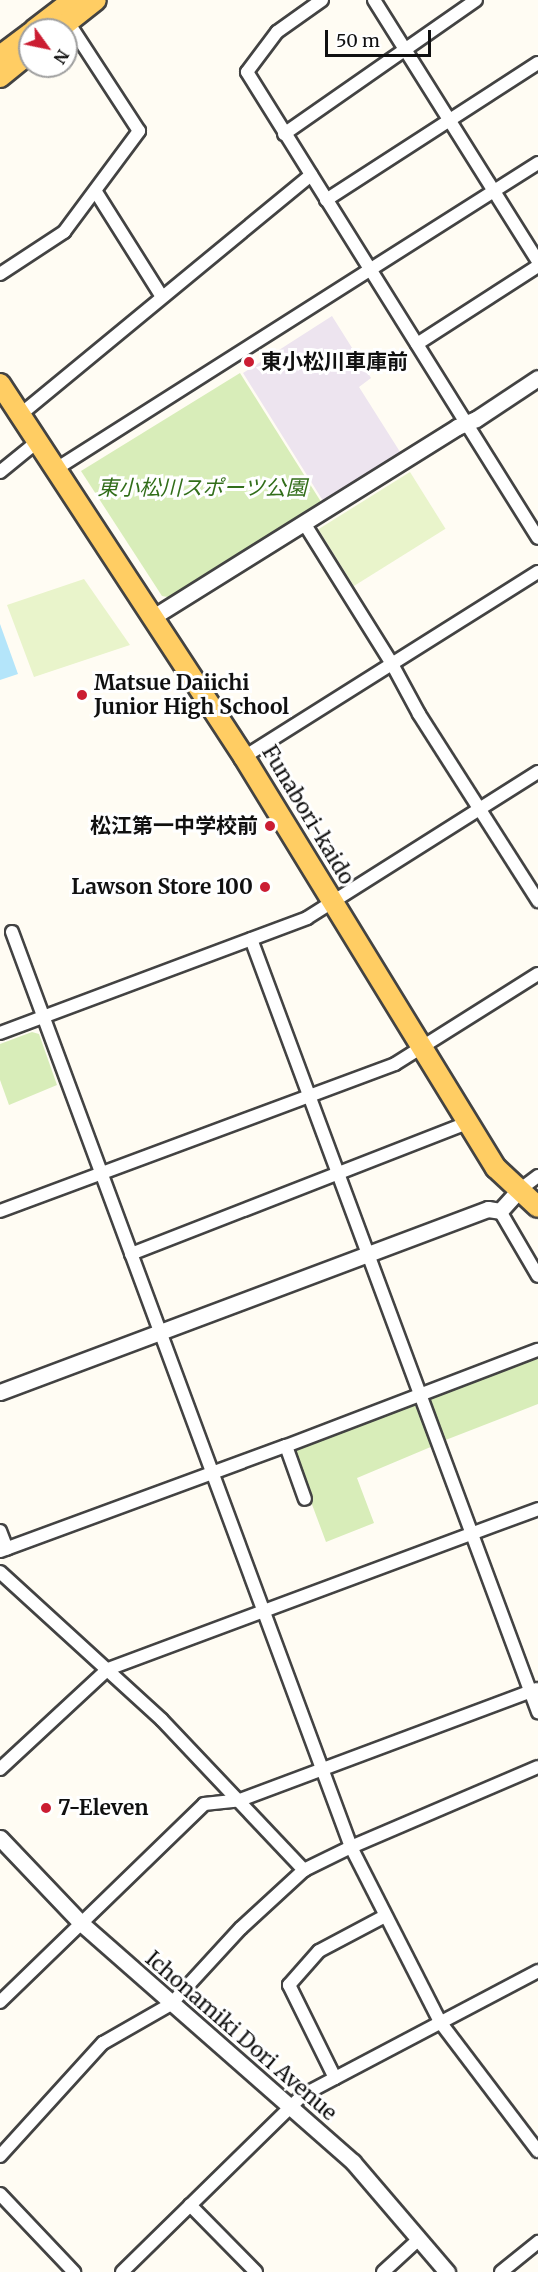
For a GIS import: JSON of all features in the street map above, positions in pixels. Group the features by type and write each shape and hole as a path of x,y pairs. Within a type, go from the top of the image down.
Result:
{"main road":[{"path":"63,12 96,0"},
{"path":"0,56 18,42"},
{"path":"0,77 18,63"},
{"name":"Funabori-kaido","path":"0,384 244,757 496,1168 518,1191 538,1207"}],"street":[{"path":"322,0 277,32 247,72 538,538"},
{"path":"374,0 538,261"},
{"path":"284,134 476,0"},
{"path":"0,274 64,232 96,192 139,131 63,12"},
{"path":"326,200 538,63"},
{"path":"56,470 538,163"},
{"path":"21,414 310,175"},
{"path":"96,192 162,297"},
{"path":"417,344 538,266"},
{"path":"153,617 538,378"},
{"path":"1,473 38,441"},
{"path":"304,523 392,664 419,714 538,901"},
{"path":"244,757 538,573"},
{"path":"0,1033 307,918 538,772"},
{"path":"12,932 159,1333 324,1768 351,1847 440,2022 538,2151"},
{"path":"251,939 472,1533 534,1690 538,1712"},
{"path":"0,1211 396,1064 538,974"},
{"path":"131,1254 339,1175 468,1122"},
{"path":"500,1212 518,1191 538,1176"},
{"path":"0,1392 488,1209 500,1212 538,1276"},
{"path":"0,1531 4,1550 538,1350"},
{"path":"286,1446 305,1499"},
{"path":"0,1769 108,1669 538,1509"},
{"path":"0,1572 108,1669 240,1800 304,1870"},
{"path":"0,2002 204,1804 240,1800 534,1690"},
{"path":"0,2156 103,2043 171,2004 241,1928 304,1870 351,1847 538,1767"},
{"name":"Ichonamiki Dori Avenue","path":"0,1838 81,1923 360,2169 447,2272"},
{"path":"335,2079 289,1985 319,1951 385,1916"},
{"path":"122,2272 303,2096 538,1971"},
{"path":"0,2194 74,2272"},
{"path":"190,2205 256,2272"},
{"path":"383,2272 419,2239"},
{"path":"501,2272 538,2242"}],"shaded area":[{"path":"332,316 371,378 359,387 402,455 325,504 243,373"}],"green space":[{"name":"東小松川スポーツ公園","path":"240,373 323,505 173,598 162,596 81,471"},
{"path":"410,472 446,529 354,586 318,529"},
{"path":"84,579 130,645 34,677 7,605"},
{"path":"32,1032 39,1034 57,1085 9,1105 0,1080 0,1044"},
{"path":"538,1357 538,1404 443,1441 426,1399"},
{"path":"415,1405 433,1446 357,1478 374,1523 326,1542 292,1451"}],"water":[{"path":"0,624 18,674 0,680"}],"place":[{"name":"東小松川車庫前","path":"249,362"},
{"name":"Matsue Daiichi Junior High School","path":"82,695"},
{"name":"松江第一中学校前","path":"270,826"},
{"name":"Lawson Store 100","path":"265,887"},
{"name":"7-Eleven","path":"46,1808"}]}
